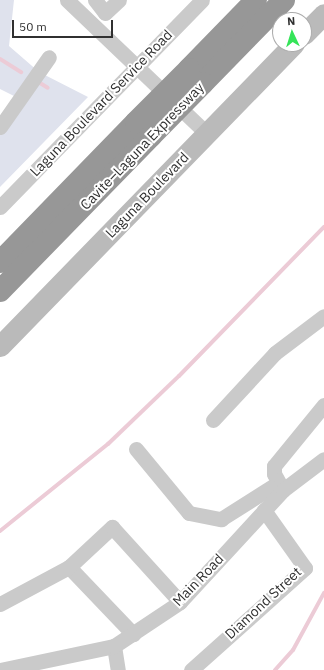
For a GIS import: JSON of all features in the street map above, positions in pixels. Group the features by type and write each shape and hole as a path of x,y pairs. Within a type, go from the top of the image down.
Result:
{"highway":[{"name":"Cavite–Laguna Expressway","path":"196,76 256,0"},
{"name":"Cavite–Laguna Expressway","path":"0,262 144,129 196,76 284,0"},
{"name":"Cavite–Laguna Expressway","path":"0,291 144,129"}],"main road":[{"path":"312,26 324,14"},
{"name":"Laguna Boulevard","path":"0,346 286,52"}],"street":[{"path":"67,0 207,134"},
{"path":"95,0 105,13 119,0"},
{"name":"Laguna Boulevard Service Road","path":"0,207 202,0"},
{"path":"0,126 49,57"},
{"path":"214,420 275,353 324,316"},
{"path":"280,487 274,466 324,405"},
{"path":"136,448 189,513 222,519 280,487 324,459"},
{"name":"Main Road","path":"114,646 180,602 268,505 280,487"},
{"name":"Diamond Street","path":"191,670 305,568 268,505"},
{"path":"0,604 69,567 112,527 180,602"},
{"path":"69,567 133,634"},
{"path":"0,670 114,646 118,670"}],"shaded area":[{"path":"0,0 14,0 9,46 39,72 88,97 0,187 0,127 20,99 0,89"}],"waterway":[{"path":"0,59 21,72"},
{"path":"40,83 48,88"},
{"path":"0,531 108,444 179,376 324,227"},
{"path":"275,670 293,650 324,593"}]}
